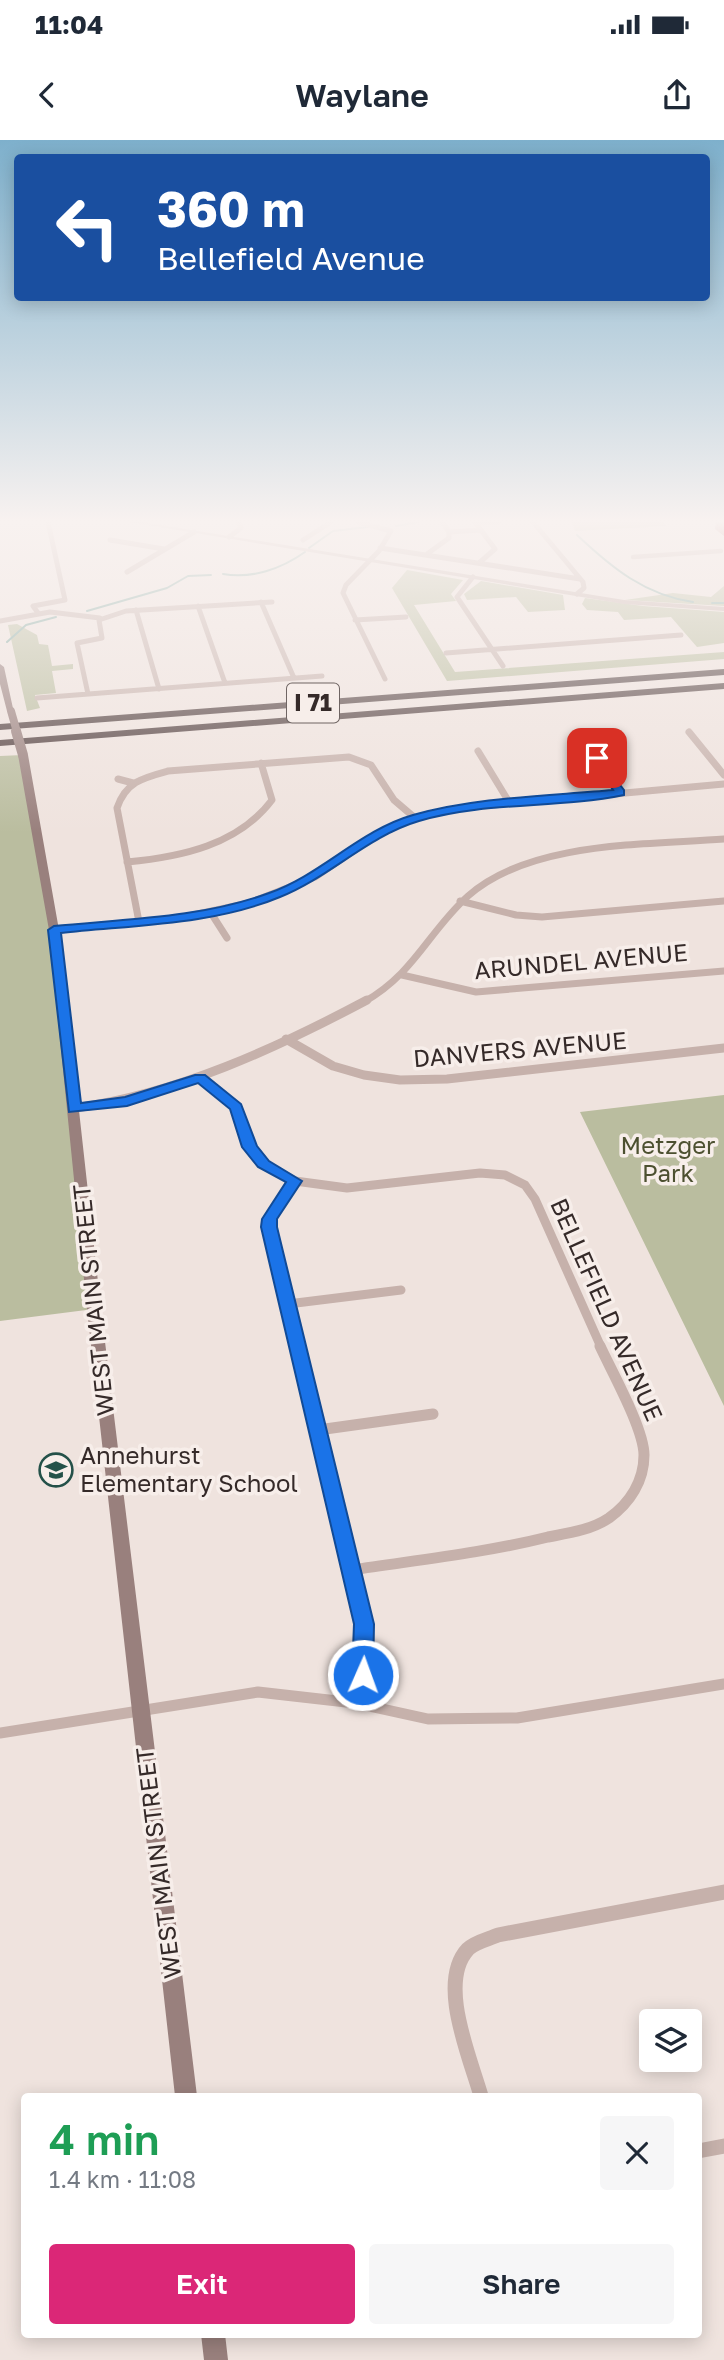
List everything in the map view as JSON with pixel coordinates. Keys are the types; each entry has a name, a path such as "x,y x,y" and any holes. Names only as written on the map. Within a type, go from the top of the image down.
{"highway":[{"name":"I 71","path":"0,727 724,672"},
{"name":"I 71","path":"0,743 724,686"}],"main road":[{"name":"WEST MAIN STREET","path":"0,667 23,755 54,930 75,1108 94,1309 186,2093"},
{"path":"213,2338 216,2360"}],"street":[{"path":"88,694 77,643 102,638 101,626"},
{"path":"141,626 159,689"},
{"path":"205,626 226,683"},
{"path":"271,626 294,678"},
{"path":"358,626 385,679"},
{"path":"476,626 503,666"},
{"path":"446,653 681,635"},
{"path":"37,698 321,676"},
{"path":"689,732 724,775"},
{"path":"585,741 621,792"},
{"path":"478,751 509,802"},
{"path":"139,922 118,798 133,783 168,771 334,757 362,760 371,765 384,792 396,806 415,818"},
{"path":"127,862 168,858 207,847 263,813 272,800 261,763"},
{"path":"118,779 133,783"},
{"path":"54,930 211,913 296,887 381,832 415,818 509,802 724,784"},
{"path":"75,1108 127,1101 200,1078 365,1001 402,975 460,901 474,889 521,866 592,851 724,839"},
{"path":"460,901 516,915 542,917 724,901"},
{"path":"211,913 227,938"},
{"name":"ARUNDEL AVENUE","path":"402,975 476,992 724,971"},
{"name":"DANVERS AVENUE","path":"286,1039 313,1057 340,1069 382,1078 413,1080 724,1048"},
{"name":"BELLEFIELD AVENUE","path":"200,1078 236,1107 250,1147 264,1164 295,1181 347,1188 480,1173 505,1175 524,1185 536,1199 638,1431 644,1452 641,1477 632,1496 610,1517 592,1527 516,1545 352,1570"},
{"path":"295,1181 270,1219 269,1227 364,1624 363,1675 355,1703"},
{"path":"288,1304 401,1290"},
{"path":"318,1430 433,1415"},
{"path":"0,1733 258,1692 355,1703 428,1719 517,1718 724,1684"},
{"path":"480,2093 456,2006 454,1974 470,1948 498,1935 724,1892"},
{"path":"702,2150 724,2146"}],"green space":[{"path":"8,626 20,626 37,635 39,644 48,645 52,666 73,664 73,669 52,671 56,693 35,695 40,708 27,711"},
{"path":"414,626 427,626 455,672 724,652 724,659 447,681"},
{"path":"678,626 724,626 724,643 697,647"},
{"path":"23,755 39,839 94,1309 0,1321 0,756"},
{"name":"Metzger Park","path":"724,1095 724,1406 580,1112"}],"waterway":[{"path":"7,642 25,626"}],"place":[{"name":"Annehurst Elementary School","path":"56,1470"}],"route":[{"path":"363,1675 364,1624 269,1227 270,1219 295,1181 264,1164 252,1151 236,1107 200,1078 175,1089 127,1101 75,1108 54,930 174,919 249,904 296,887 381,832 415,818 460,808 621,792 597,758"}]}
